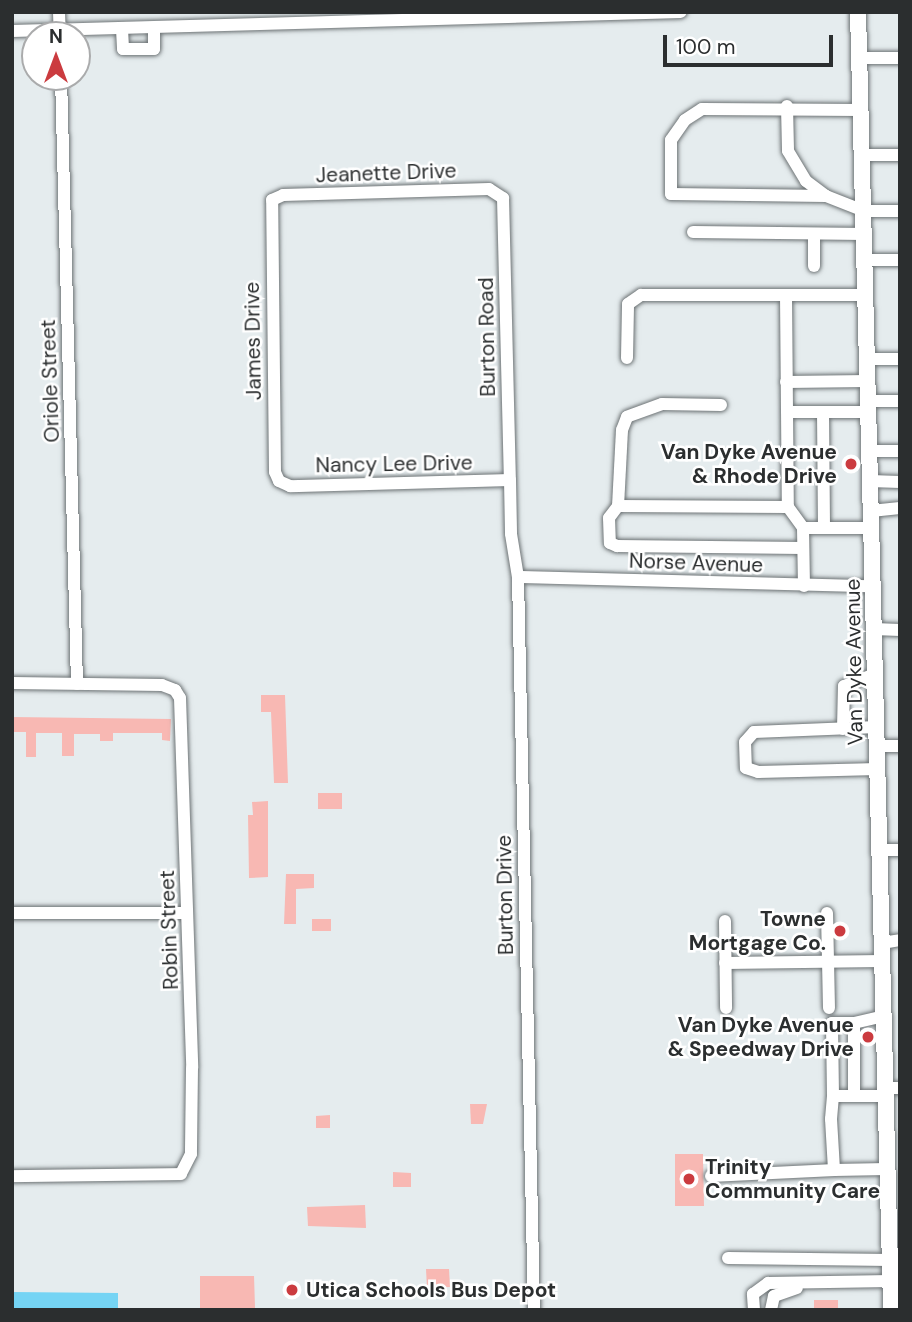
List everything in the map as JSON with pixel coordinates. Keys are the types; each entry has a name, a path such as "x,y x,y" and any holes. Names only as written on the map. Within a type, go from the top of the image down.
{"main road":[{"name":"Van Dyke Avenue","path":"858,12 882,961 894,1193 891,1310"}],"street":[{"path":"91,30 681,12"},
{"path":"122,29 123,50 155,49 154,28"},
{"path":"859,58 900,58"},
{"name":"Oriole Street","path":"61,91 77,684"},
{"path":"861,110 787,106 702,109 685,120 669,149 671,194 826,196 864,211 900,211"},
{"path":"787,106 793,163 826,196"},
{"path":"862,155 900,155"},
{"name":"Jeanette Drive","path":"272,200 283,195 489,189 500,194"},
{"name":"Burton Road","path":"500,194 510,480"},
{"name":"James Drive","path":"272,200 275,472 279,481"},
{"path":"693,232 864,234"},
{"path":"814,235 814,266"},
{"path":"864,260 900,260"},
{"path":"627,358 628,304 641,295 866,295"},
{"path":"786,295 788,507 803,528 804,586"},
{"path":"868,359 900,359"},
{"path":"786,382 868,381"},
{"path":"787,412 823,412 900,401"},
{"path":"721,405 662,404 627,417 622,429 618,506 608,518 610,543 617,546 803,548"},
{"path":"823,412 824,528"},
{"path":"870,451 900,450"},
{"name":"Nancy Lee Drive","path":"279,481 290,486 510,480"},
{"name":"Burton Drive","path":"510,480 518,577 534,1310"},
{"path":"870,481 900,482"},
{"path":"618,506 788,507"},
{"path":"871,511 900,508"},
{"path":"803,528 872,528"},
{"name":"Norse Avenue","path":"518,577 873,586"},
{"path":"874,629 900,630"},
{"path":"843,729 844,686 875,674"},
{"path":"12,683 77,684"},
{"name":"Robin Street","path":"12,1176 172,1177 185,1170 192,1144 182,710 175,690 77,684"},
{"path":"877,727 754,732 745,742 746,768 758,772 878,769"},
{"path":"877,746 900,746"},
{"path":"880,850 900,850"},
{"path":"12,913 187,913"},
{"path":"827,913 829,1009"},
{"path":"725,921 726,1008"},
{"path":"882,943 900,940"},
{"path":"725,963 882,961"},
{"path":"834,1170 832,1023 854,1023 884,1016"},
{"path":"854,1023 854,1095"},
{"path":"832,1096 890,1090"},
{"path":"710,1176 834,1170 891,1160"},
{"path":"728,1258 893,1252"},
{"path":"757,1310 753,1294 768,1283 890,1281"},
{"path":"771,1310 774,1296 814,1282"}],"shaded area":[{"path":"12,1292 118,1293 118,1309 12,1309"}],"building":[{"path":"261,695 285,695 288,783 274,783 271,712 261,712"},
{"path":"12,717 171,719 170,741 162,740 162,733 113,733 113,741 100,741 100,734 74,734 74,756 62,756 62,733 36,733 36,757 26,757 26,732 12,732"},
{"path":"318,793 342,793 342,809 318,809"},
{"path":"268,801 268,877 249,878 248,815 253,815 252,802"},
{"path":"286,874 314,874 314,888 296,889 296,924 284,924"},
{"path":"312,919 331,919 331,931 312,931"},
{"path":"470,1104 487,1104 483,1124 471,1124"},
{"path":"330,1115 330,1128 316,1128 316,1116"},
{"path":"675,1154 703,1154 704,1206 675,1206"},
{"path":"393,1172 411,1173 411,1187 393,1187"},
{"path":"365,1205 366,1228 308,1226 307,1207"},
{"path":"426,1269 449,1269 450,1287 427,1288"},
{"path":"200,1276 254,1276 255,1308 200,1309"},
{"path":"814,1300 838,1300 838,1310 814,1310"}],"place":[{"name":"Van Dyke Avenue & Rhode Drive","path":"851,464"},
{"name":"Towne Mortgage Co.","path":"840,931"},
{"name":"Van Dyke Avenue & Speedway Drive","path":"868,1037"},
{"name":"Trinity Community Care","path":"689,1179"},
{"name":"Utica Schools Bus Depot","path":"292,1290"}]}
